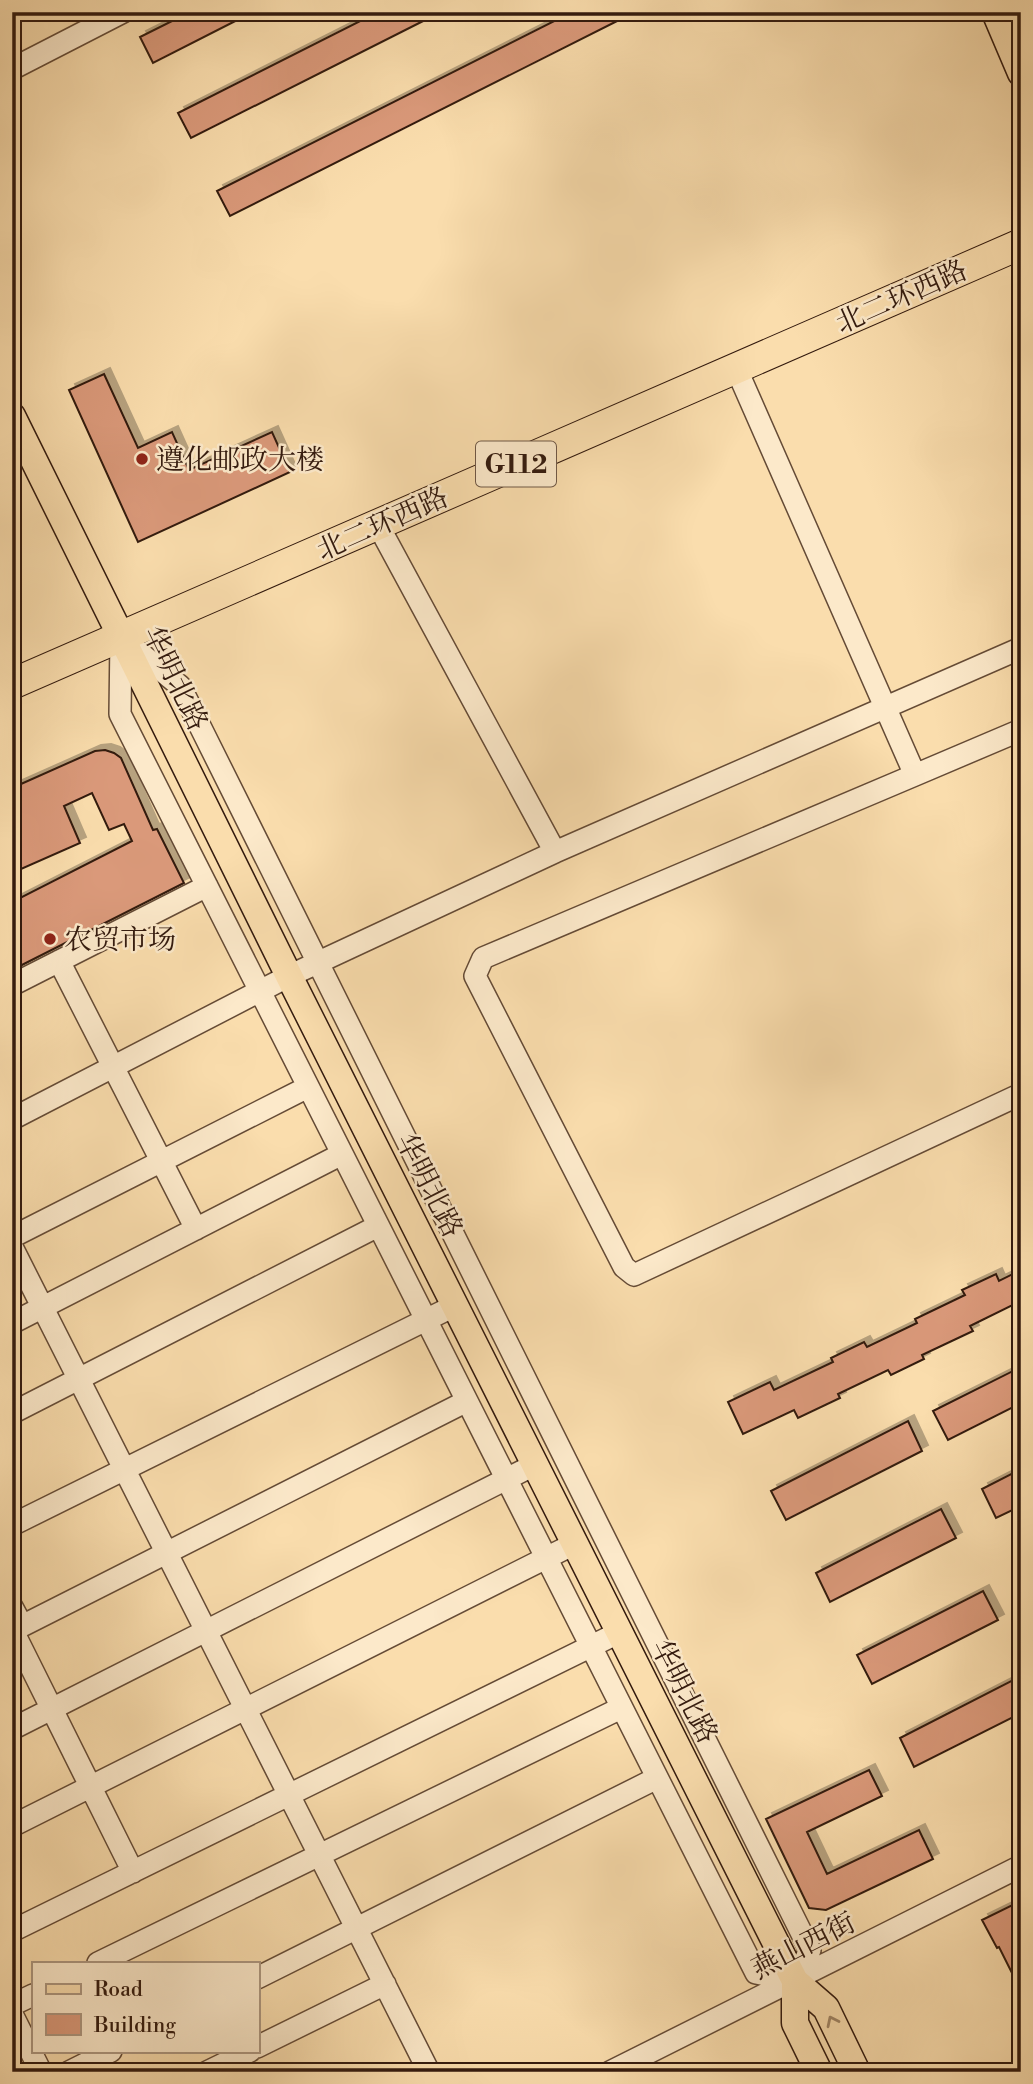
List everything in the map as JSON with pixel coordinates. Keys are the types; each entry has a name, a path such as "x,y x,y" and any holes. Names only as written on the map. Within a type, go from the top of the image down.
{"highway":[{"name":"北二环西路","path":"12,684 1021,244"}],"main road":[{"path":"995,12 1021,73"},
{"name":"华明北路","path":"12,416 289,976 795,1981 826,2008 857,2072"},
{"name":"华明北路","path":"795,1981 795,2023 819,2072"}],"street":[{"path":"12,69 124,12"},
{"path":"736,368 915,775"},
{"path":"378,525 555,852"},
{"path":"121,637 180,686 810,1950 795,1981 755,1973 120,714 121,637"},
{"path":"12,1119 289,976 555,852 1021,648"},
{"path":"1021,730 483,958 475,976 624,1267 634,1275 1021,1094"},
{"path":"12,985 207,886"},
{"path":"59,961 196,1229"},
{"path":"12,1237 308,1087"},
{"path":"12,1323 342,1154"},
{"path":"12,1413 378,1226"},
{"path":"12,1247 429,2072"},
{"path":"12,1525 456,1305"},
{"path":"13,1631 467,1401"},
{"path":"12,1729 536,1464"},
{"path":"12,1826 576,1543"},
{"path":"12,1608 19,1620 13,1631"},
{"path":"13,1631 133,1872"},
{"path":"12,1931 620,1632"},
{"path":"100,1962 621,1708"},
{"path":"259,1977 657,1778"},
{"name":"燕山西街","path":"610,2072 1021,1866"},
{"path":"259,2046 385,1983"},
{"path":"12,2005 32,1995"},
{"path":"12,2014 41,2072"},
{"path":"69,2072 109,2052"},
{"path":"207,2072 248,2052"}],"building":[{"path":"190,12 253,12 153,63 140,37"},
{"path":"378,12 441,12 191,138 178,113"},
{"path":"572,12 635,12 230,216 217,191"},
{"name":"遵化邮政大楼","path":"104,374 138,448 172,432 189,470 272,432 290,472 138,542 69,390"},
{"path":"105,750 121,758 153,830 157,829 184,883 12,970 12,902 132,841 124,824 109,830 92,793 64,806 80,843 12,873 12,788 95,751"},
{"path":"1021,1270 1021,1301 970,1326 973,1331 922,1355 924,1359 891,1375 888,1370 838,1394 840,1398 798,1418 794,1410 743,1434 728,1402 770,1382 774,1390 833,1362 831,1358 864,1342 867,1347 917,1323 915,1319 965,1295 962,1290 996,1274 999,1281"},
{"path":"1021,1367 1021,1403 948,1440 933,1411"},
{"path":"908,1421 922,1451 786,1520 771,1491"},
{"path":"1021,1469 1021,1506 996,1518 982,1489"},
{"path":"941,1509 956,1538 830,1602 816,1573"},
{"path":"983,1591 998,1620 872,1684 857,1655"},
{"path":"1021,1676 1021,1713 914,1767 900,1738"},
{"path":"869,1770 882,1796 807,1832 827,1874 919,1830 933,1859 826,1910 809,1908 766,1819"},
{"path":"1021,1901 1021,1991 982,1920"}],"place":[{"name":"遵化邮政大楼","path":"142,459"},
{"name":"农贸市场","path":"50,939"}]}
